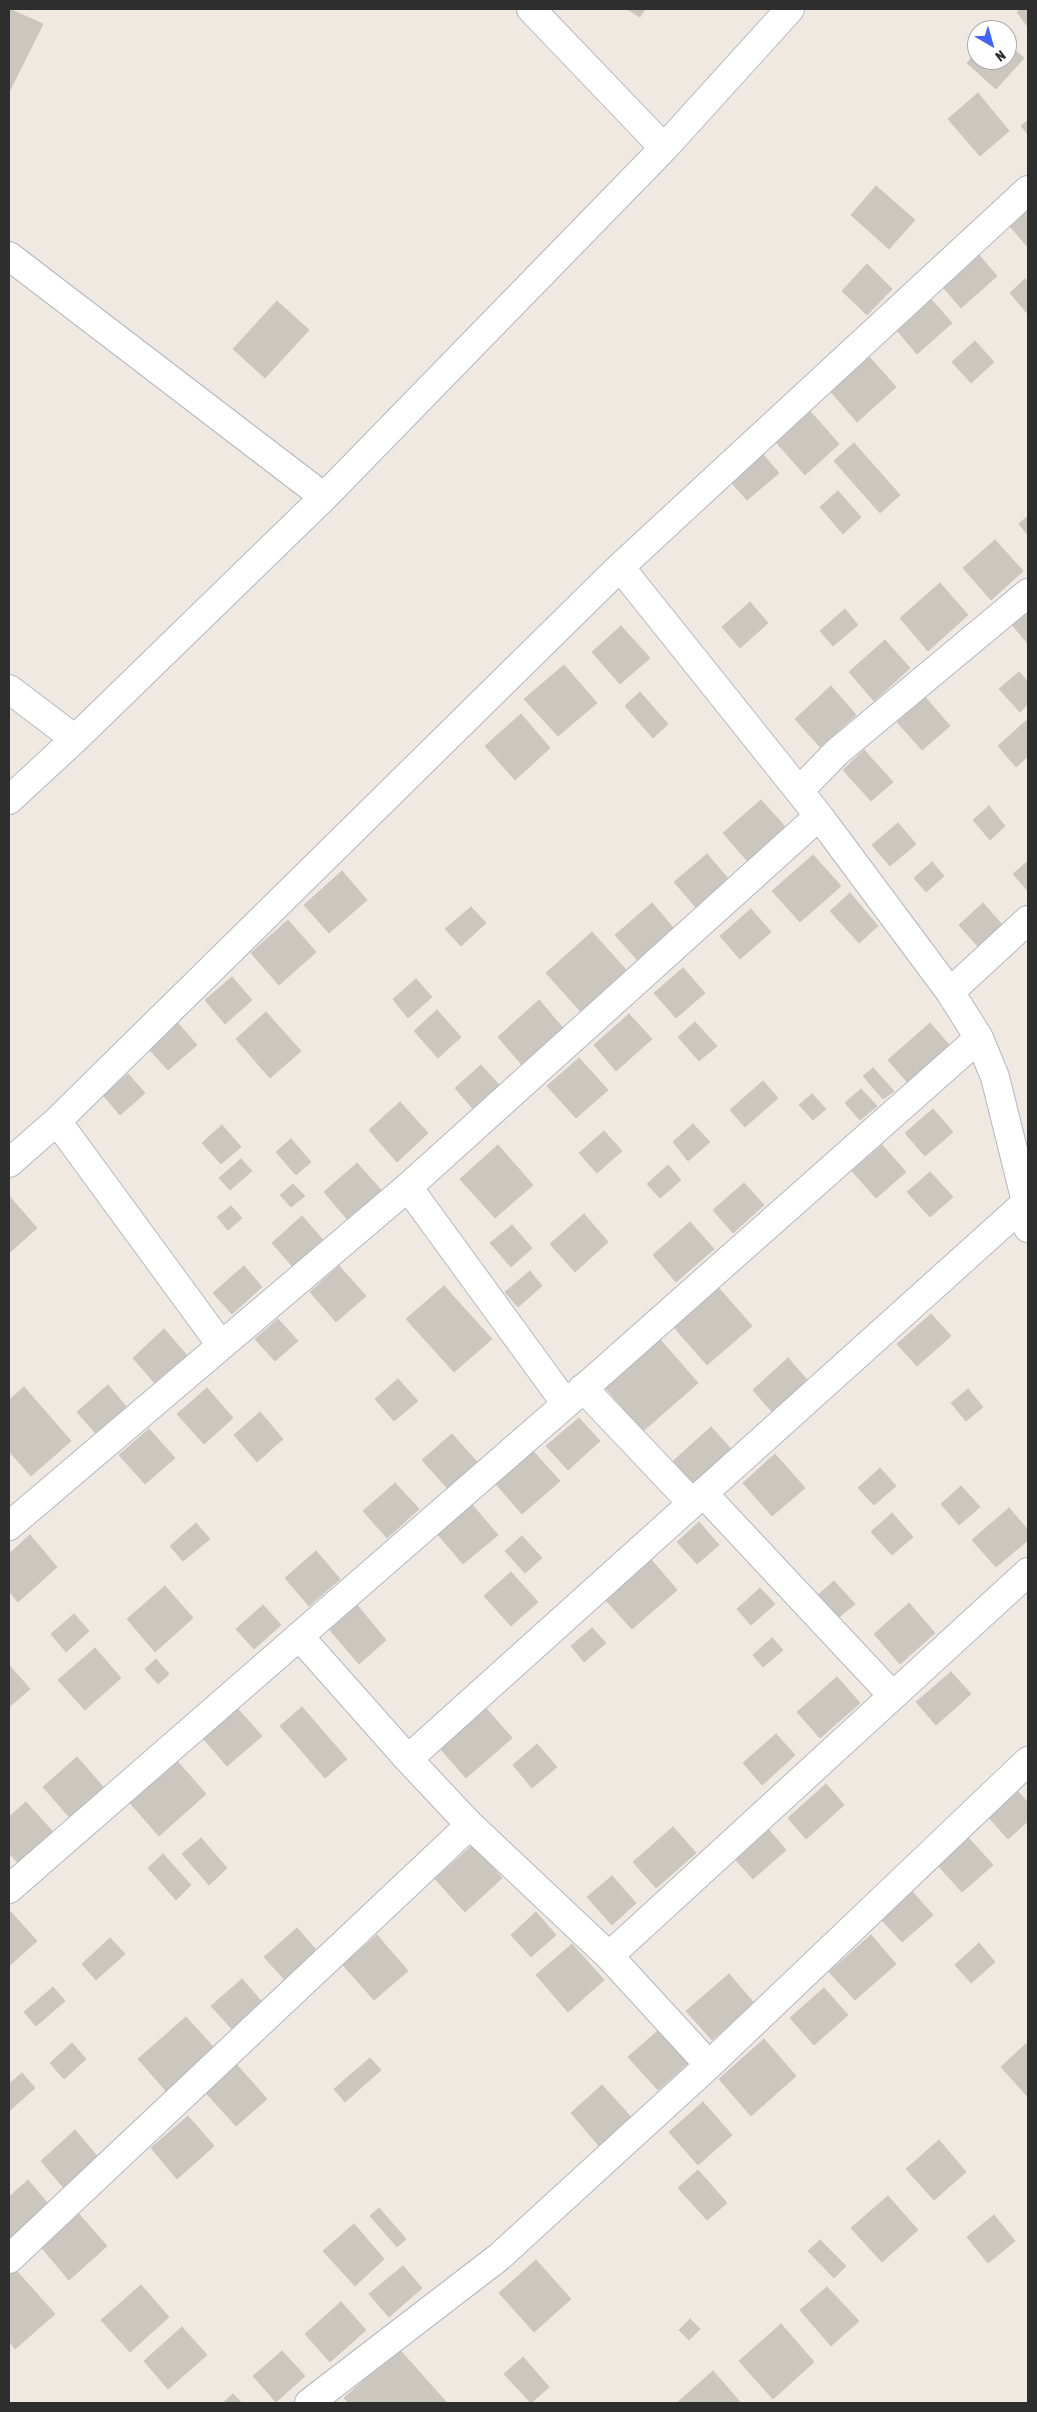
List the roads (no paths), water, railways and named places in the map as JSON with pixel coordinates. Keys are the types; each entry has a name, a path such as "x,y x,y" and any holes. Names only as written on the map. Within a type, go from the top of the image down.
{"street":[{"path":"531,9 664,148"},
{"path":"9,800 75,739 324,497 664,148 790,9"},
{"path":"9,1164 620,567 1028,190"},
{"path":"9,256 324,497"},
{"path":"408,1759 698,1498 1028,1210 995,1077 979,1038 950,992 819,816 620,567"},
{"path":"799,791 836,752 1028,593"},
{"path":"9,690 75,739"},
{"path":"9,1526 408,1187 819,816"},
{"path":"950,992 1028,920"},
{"path":"9,1889 575,1396 979,1038"},
{"path":"56,1120 221,1345"},
{"path":"408,1187 575,1396 698,1498 892,1696"},
{"path":"608,1956 1028,1572"},
{"path":"299,1636 470,1826 608,1956 710,2065"},
{"path":"309,2403 499,2257 710,2065 1028,1761"},
{"path":"9,2259 470,1826"}]}
